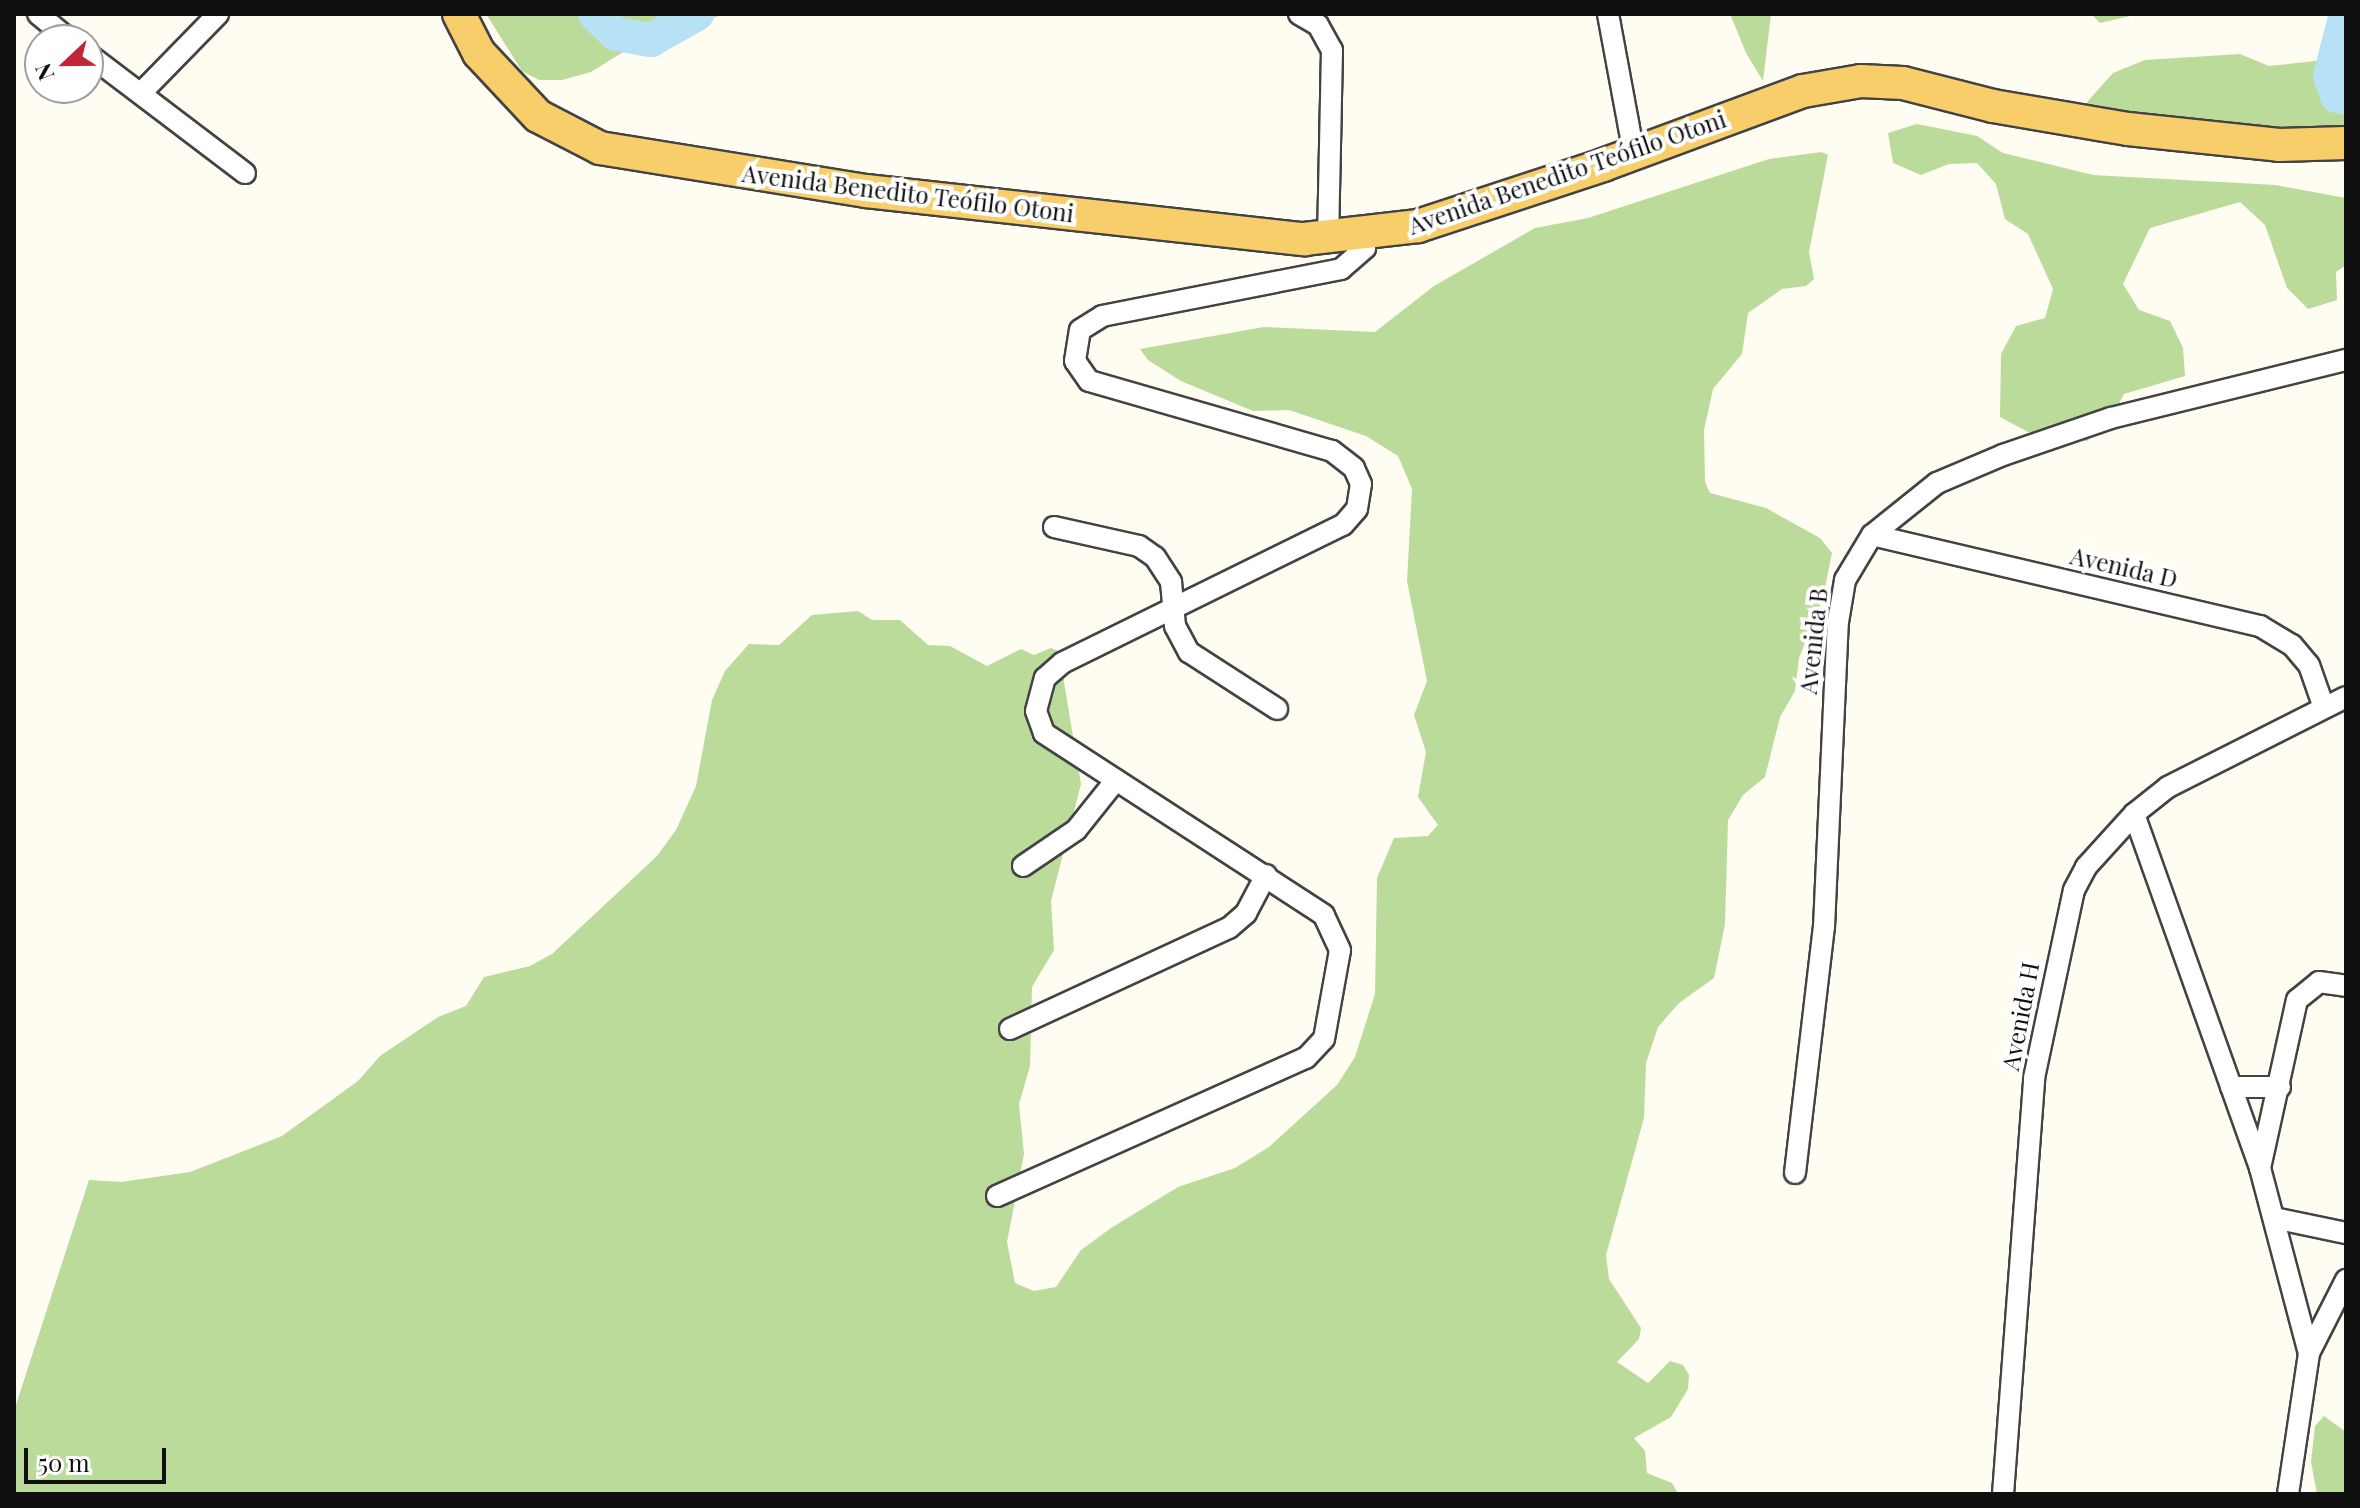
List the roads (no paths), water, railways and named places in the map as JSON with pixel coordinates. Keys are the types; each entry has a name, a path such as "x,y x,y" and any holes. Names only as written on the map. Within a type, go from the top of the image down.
{"main road":[{"name":"Avenida Benedito Teófilo Otoni","path":"459,14 479,53 538,116 600,148 866,191 1304,239 1364,234 1459,214 1634,154 1803,91 1861,81 1903,83 1993,106 2128,129 2279,145 2346,143"}],"street":[{"path":"142,92 218,14"},
{"path":"1299,14 1318,25 1332,50 1328,237"},
{"path":"1608,14 1634,154"},
{"path":"104,65 245,173"},
{"path":"997,1196 1306,1058 1321,1046 1340,950 1337,938 1315,906 1044,733 1036,711 1040,688 1062,663 1343,525 1357,509 1358,476 1348,461 1332,451 1089,381 1075,361 1076,337 1086,323 1102,316 1341,269 1365,248 1364,234"},
{"name":"Avenida B","path":"1795,1173 1824,927 1838,622 1845,580 1872,535 1937,483 2003,455 2111,418 2346,360"},
{"path":"1054,527 1147,551 1167,573 1178,634 1189,652 1277,709"},
{"name":"Avenida D","path":"1872,535 2260,626 2292,645 2309,665 2323,705"},
{"name":"Avenida H","path":"2003,1494 2033,1093 2064,916 2086,867 2134,814 2168,787 2323,705 2346,697"},
{"path":"1023,866 1076,830 1116,780"},
{"path":"2134,814 2260,1168 2309,1353"},
{"path":"1010,1029 1229,928 1246,913 1266,875"},
{"path":"2260,1168 2297,1000 2319,982 2346,986"},
{"path":"2231,1087 2280,1087"},
{"path":"2274,1218 2346,1233"},
{"path":"2288,1494 2309,1353 2346,1280"}],"waterway":[{"path":"595,14 616,34 651,40 697,14"},
{"path":"2346,14 2330,76 2337,96 2346,98"}]}
